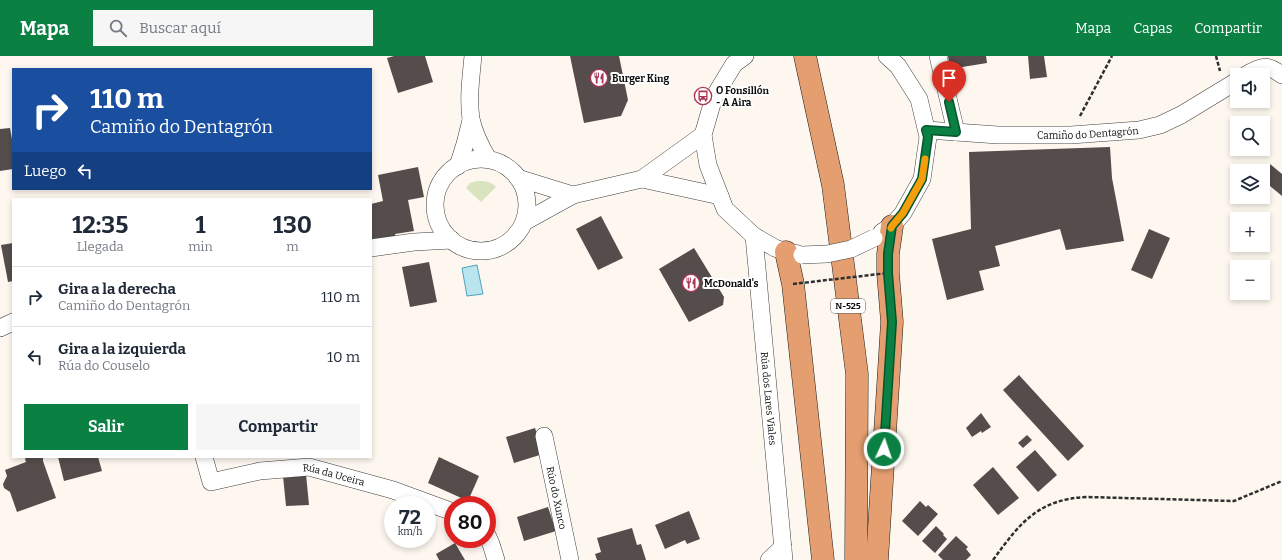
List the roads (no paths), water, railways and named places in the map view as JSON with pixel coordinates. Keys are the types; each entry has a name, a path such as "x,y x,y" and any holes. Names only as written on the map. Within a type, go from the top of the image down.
{"highway":[{"name":"N-525","path":"805,56 833,184 857,374 856,560"},
{"path":"878,560 892,322 888,254 892,226"},
{"path":"794,254 793,284 823,560"}],"street":[{"path":"473,56 470,98 471,120 478,141 488,159"},
{"path":"745,56 734,64 714,97 703,135 708,165 725,209 754,236 775,248 794,254 827,254 851,249 874,238 892,226 903,213 922,179 928,137 919,99 898,66 887,56"},
{"path":"938,56 956,132"},
{"path":"1258,68 1270,68"},
{"path":"1270,68 1282,75"},
{"name":"Camiño do Dentagrón","path":"926,130 998,135 1071,135 1139,130 1160,125 1181,115 1230,85"},
{"path":"458,166 471,120"},
{"path":"524,222 573,195 642,179 703,135"},
{"path":"476,159 488,159 500,163 510,169 518,178 525,191 527,206 524,222 517,234 512,239 506,244 493,249 478,251 464,248 452,240 442,229 436,214 436,199 440,184 449,172 461,163 476,159"},
{"path":"518,178 573,195"},
{"path":"642,179 720,196"},
{"path":"408,243 422,231 436,214"},
{"name":"Rúa dos Lares Viales","path":"754,236 784,554"},
{"path":"372,248 408,243 452,240"},
{"path":"0,328 12,322"},
{"name":"Rúo do Xunco","path":"544,436 570,560"},
{"name":"Rúa da Uceira","path":"204,458 211,482 260,471 309,467 392,490 444,509"},
{"path":"492,548 496,560"},
{"path":"769,560 784,554"}],"water":[{"path":"477,265 483,294 467,296 462,268"}],"place":[{"name":"Burger King","path":"599,78"},
{"name":"O Fonsillón - A Aira","path":"703,96"},
{"name":"McDonald's","path":"691,283"}]}
